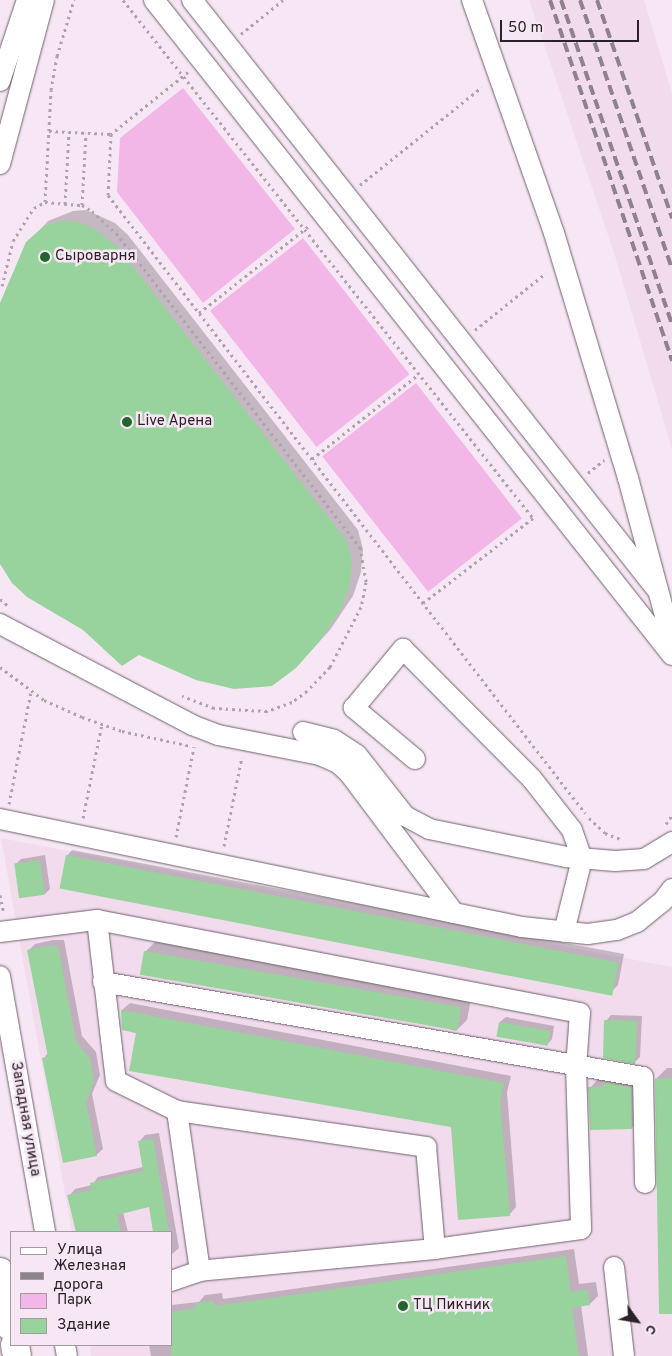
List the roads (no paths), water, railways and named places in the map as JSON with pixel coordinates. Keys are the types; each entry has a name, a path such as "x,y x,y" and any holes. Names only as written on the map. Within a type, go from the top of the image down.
{"highway":[{"path":"0,1272 10,1322"}],"street":[{"path":"0,81 27,0"},
{"path":"0,164 44,0"},
{"path":"154,0 672,654"},
{"path":"192,0 658,591"},
{"path":"472,0 554,233 672,642"},
{"path":"6,617 192,725 218,735 320,755 338,763 349,772 454,913"},
{"path":"415,759 354,708 403,649 532,779 572,830 582,858 564,932"},
{"path":"303,732 334,740 357,755 405,816 416,824 582,858 644,859 666,836"},
{"path":"4,813 454,913 522,927 564,932 588,934 617,930 637,922 663,901 672,888"},
{"path":"97,920 116,1081 177,1111 426,1147 435,1249"},
{"path":"0,932 97,920 580,1013 576,1067 581,1229 435,1249 200,1271 172,1281"},
{"name":"Западная улица","path":"0,976 45,1231"},
{"path":"103,982 576,1067 643,1077 645,1183"},
{"path":"177,1111 200,1271"},
{"path":"614,1267 624,1356"}],"railway":[{"path":"550,0 672,361"},
{"path":"561,0 672,325"},
{"path":"580,0 672,268"},
{"path":"597,0 672,218"}],"place":[{"name":"Сыроварня","path":"45,257"},
{"name":"Live Арена","path":"127,422"},
{"name":"ТЦ Пикник","path":"403,1306"}]}
